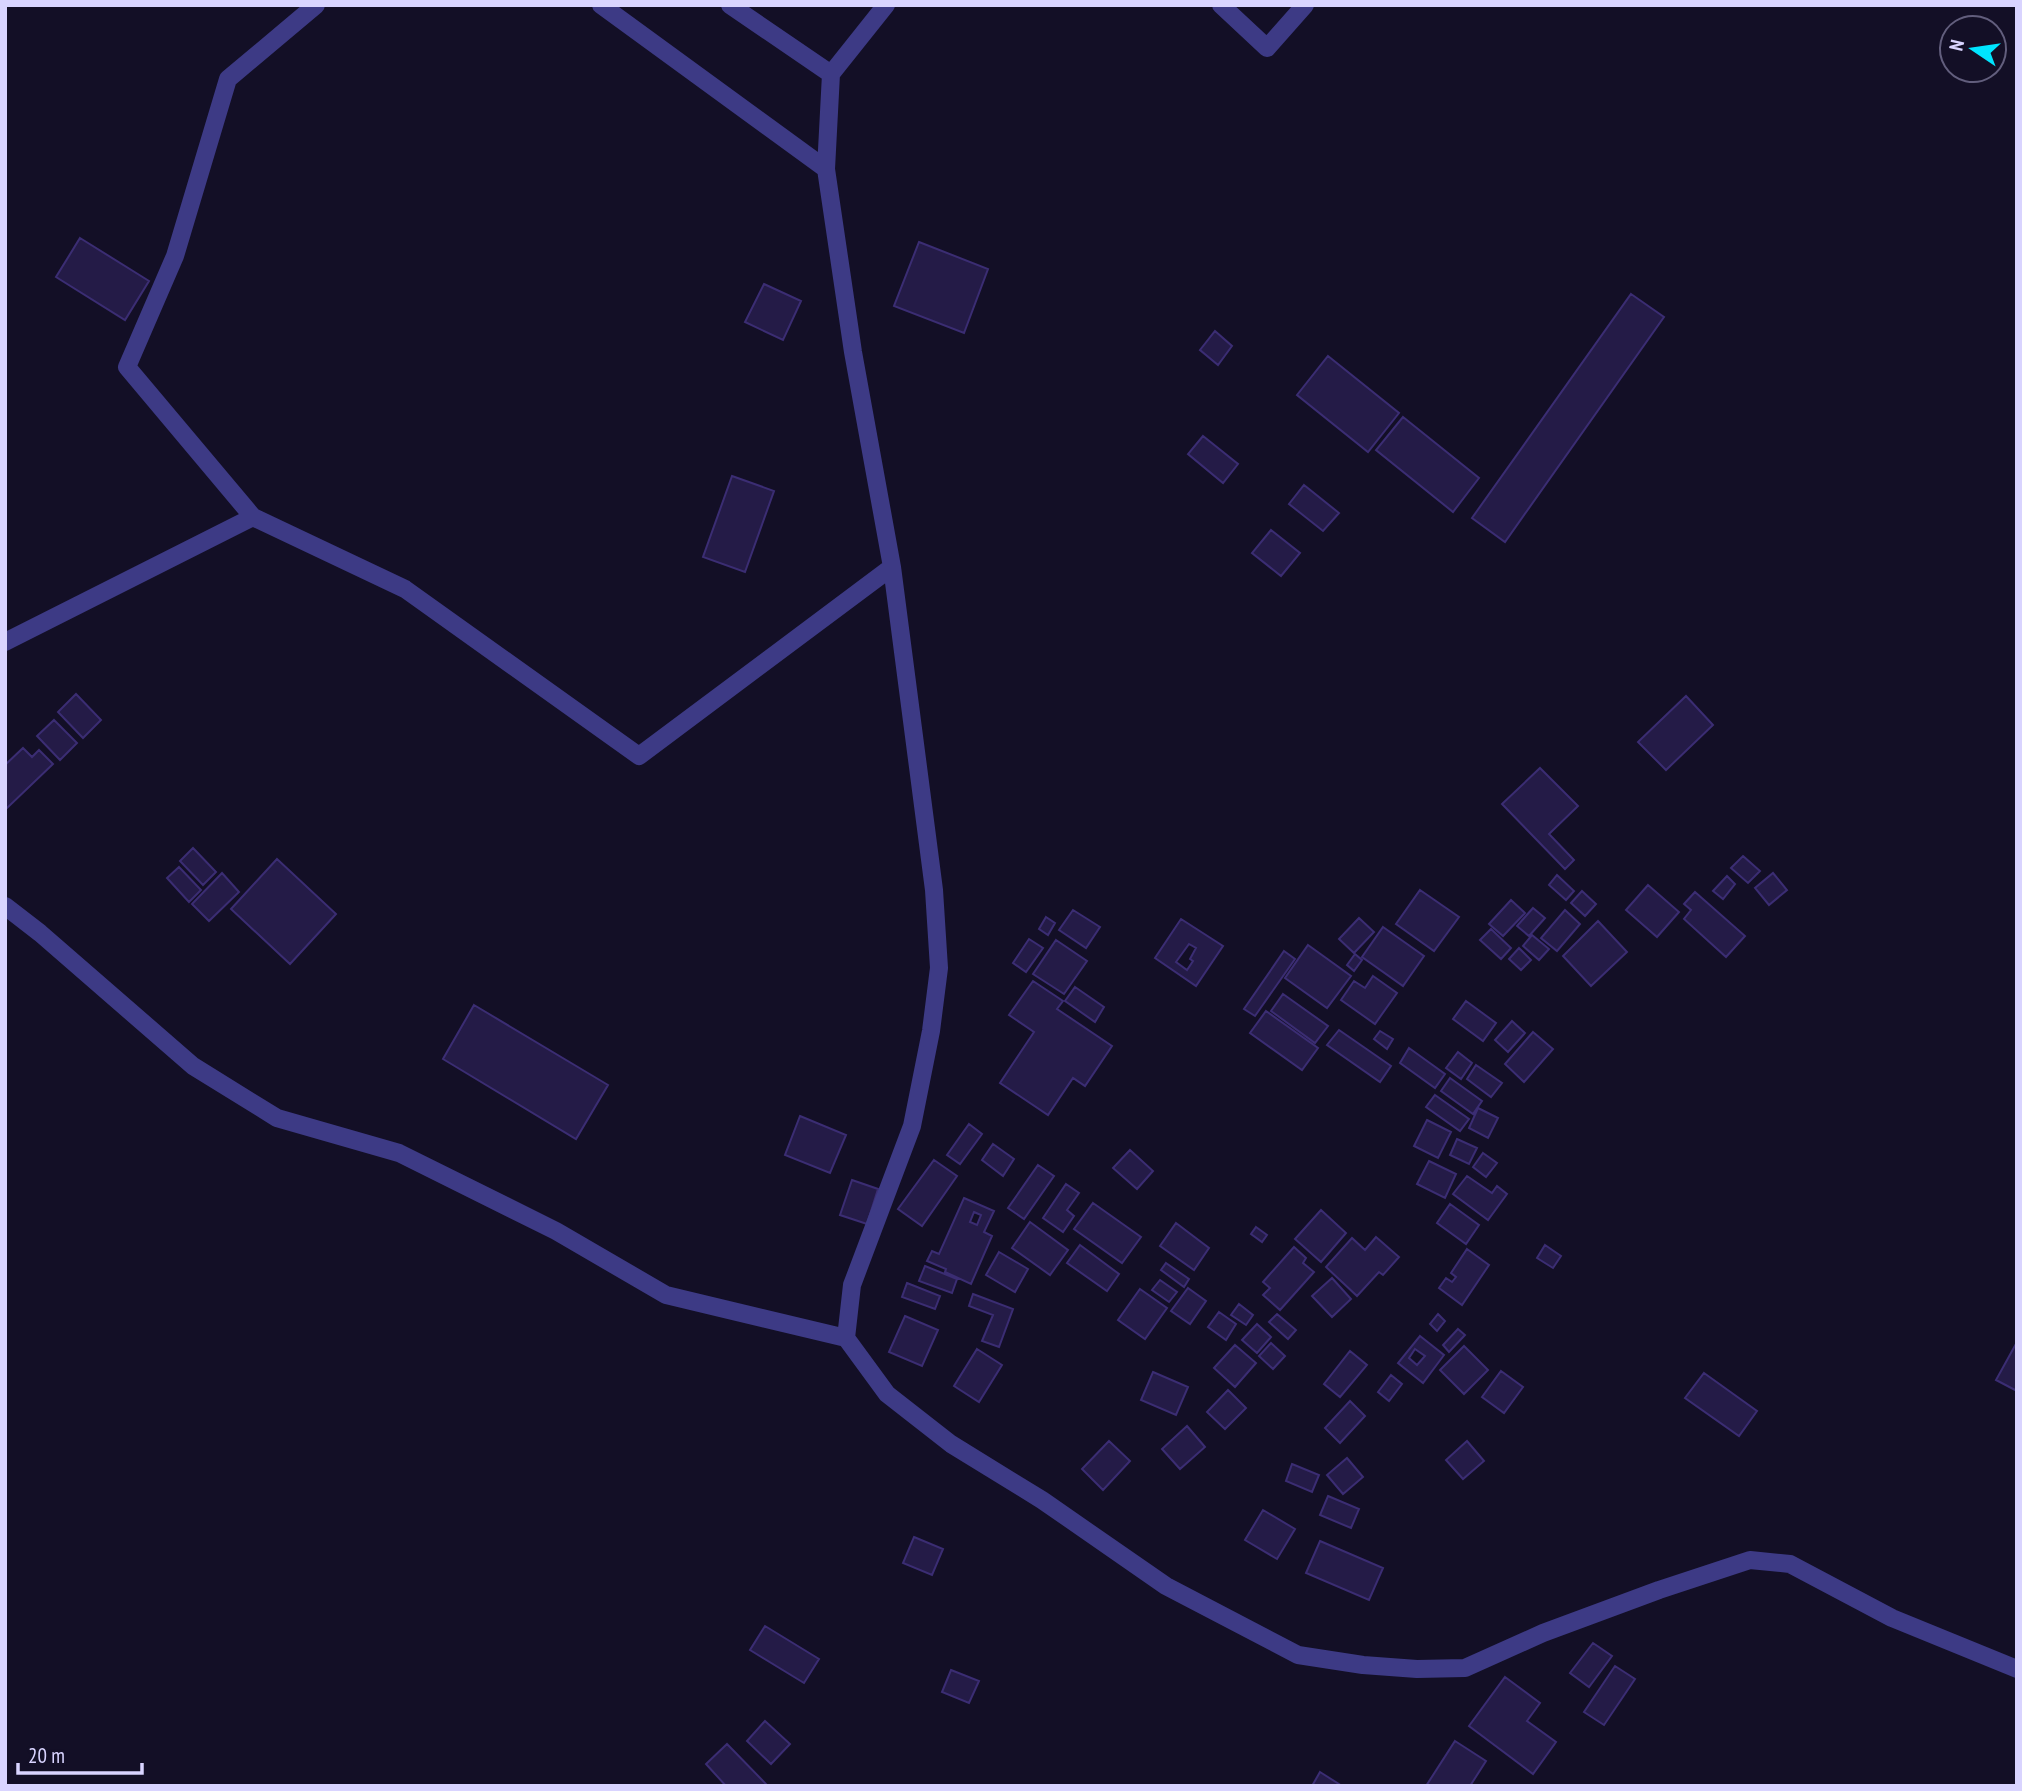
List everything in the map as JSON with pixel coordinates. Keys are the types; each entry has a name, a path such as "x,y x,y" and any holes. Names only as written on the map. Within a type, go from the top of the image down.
{"street":[{"path":"316,5 228,79 175,256 127,367 253,517 405,589 639,756 892,567"},
{"path":"601,5 826,169"},
{"path":"730,5 831,74"},
{"path":"846,1338 852,1285 912,1126 931,1031 939,968 934,890 892,567 853,352 826,169 831,74 886,5"},
{"path":"1221,5 1267,48 1305,5"},
{"path":"5,642 253,517"},
{"path":"5,906 40,933 193,1066 276,1118 398,1153 556,1231 666,1295 846,1338 887,1394 951,1444 1042,1500 1166,1586 1298,1655 1363,1665 1417,1669 1465,1668 1543,1633 1750,1560 1790,1564 1892,1618 2017,1670"}],"building":[{"path":"80,238 149,281 125,320 56,277"},
{"path":"919,242 988,269 964,333 894,306"},
{"path":"764,284 801,301 783,340 745,322"},
{"path":"1631,294 1664,317 1505,542 1472,518"},
{"path":"1215,331 1232,346 1218,365 1200,350"},
{"path":"1328,356 1399,413 1368,452 1297,395"},
{"path":"1403,417 1479,478 1453,512 1376,450"},
{"path":"1203,436 1238,464 1223,483 1188,454"},
{"path":"732,476 774,491 745,572 703,557"},
{"path":"1304,485 1339,513 1323,531 1289,504"},
{"path":"1271,530 1300,553 1281,576 1252,553"},
{"path":"76,694 101,720 83,738 58,712"},
{"path":"1686,696 1713,725 1666,770 1638,742"},
{"path":"54,720 77,743 60,760 37,736"},
{"path":"23,748 32,757 39,750 53,764 5,810 5,765"},
{"path":"1540,768 1578,806 1549,834 1574,860 1565,869 1502,804"},
{"path":"193,848 216,872 203,885 180,861"},
{"path":"1743,856 1760,871 1748,883 1731,868"},
{"path":"277,859 336,914 290,964 231,909"},
{"path":"179,867 201,890 189,902 167,878"},
{"path":"222,873 239,892 209,921 192,904"},
{"path":"1773,873 1787,890 1769,905 1755,888"},
{"path":"1557,875 1574,891 1566,900 1549,885"},
{"path":"1727,876 1735,884 1723,899 1713,891"},
{"path":"1648,885 1679,912 1657,937 1626,910"},
{"path":"1420,890 1459,917 1434,951 1396,924"},
{"path":"1582,891 1596,904 1585,916 1571,903"},
{"path":"1695,892 1745,936 1726,957 1684,919 1691,910 1684,904"},
{"path":"1511,900 1525,913 1503,936 1489,924"},
{"path":"1533,908 1545,918 1529,936 1517,926"},
{"path":"1073,910 1100,927 1086,948 1059,930"},
{"path":"1565,910 1580,924 1557,951 1541,938"},
{"path":"1046,917 1055,923 1048,935 1039,929"},
{"path":"1359,918 1374,932 1354,953 1339,939"},
{"path":"1181,919 1223,946 1196,986 1155,958","holes":["1189,944 1196,948 1190,959 1193,961 1187,970 1176,962"]},
{"path":"1598,921 1627,952 1591,986 1563,956"},
{"path":"1383,927 1424,956 1403,986 1362,957"},
{"path":"1491,929 1511,948 1501,959 1480,940"},
{"path":"1532,935 1549,949 1539,960 1523,946"},
{"path":"1029,939 1043,948 1026,972 1013,963"},
{"path":"1056,940 1087,961 1064,994 1033,974"},
{"path":"1308,945 1351,976 1327,1008 1285,978"},
{"path":"1519,948 1531,960 1521,970 1509,959"},
{"path":"1284,951 1295,959 1255,1016 1244,1009"},
{"path":"1355,954 1362,960 1354,971 1347,965"},
{"path":"1373,976 1397,993 1375,1024 1341,1000 1354,981 1365,988"},
{"path":"1033,981 1063,1001 1057,1009 1112,1046 1085,1086 1073,1078 1048,1115 1000,1083 1034,1032 1009,1015"},
{"path":"1075,987 1104,1007 1095,1022 1065,1001"},
{"path":"1283,994 1328,1026 1315,1043 1271,1011"},
{"path":"1466,1001 1496,1023 1483,1041 1453,1019"},
{"path":"474,1005 608,1085 576,1139 443,1059"},
{"path":"1266,1011 1318,1048 1302,1070 1250,1033"},
{"path":"1512,1021 1525,1033 1508,1052 1495,1040"},
{"path":"1339,1030 1391,1066 1380,1082 1327,1045"},
{"path":"1380,1031 1393,1039 1387,1049 1374,1039"},
{"path":"1533,1032 1553,1049 1524,1082 1505,1064"},
{"path":"1409,1048 1445,1074 1435,1088 1400,1063"},
{"path":"1458,1052 1472,1063 1461,1079 1446,1068"},
{"path":"1476,1065 1502,1083 1491,1097 1467,1079"},
{"path":"1450,1078 1482,1101 1473,1114 1441,1091"},
{"path":"1435,1095 1469,1119 1460,1131 1426,1107"},
{"path":"1478,1108 1498,1118 1488,1138 1469,1128"},
{"path":"800,1116 846,1135 830,1173 785,1155"},
{"path":"1427,1120 1451,1132 1438,1158 1414,1146"},
{"path":"969,1124 982,1134 960,1164 947,1155"},
{"path":"1457,1139 1477,1148 1469,1164 1450,1155"},
{"path":"993,1144 1014,1159 1003,1176 982,1160"},
{"path":"1130,1150 1153,1171 1137,1189 1113,1168"},
{"path":"1483,1153 1497,1163 1486,1177 1473,1167"},
{"path":"934,1160 957,1176 922,1226 898,1209"},
{"path":"1429,1161 1456,1174 1445,1198 1417,1184"},
{"path":"1038,1165 1054,1176 1024,1219 1008,1208"},
{"path":"1467,1176 1492,1193 1497,1186 1507,1194 1488,1220 1453,1194"},
{"path":"852,1180 878,1189 867,1224 840,1215"},
{"path":"1066,1184 1079,1193 1067,1210 1074,1216 1063,1232 1043,1218"},
{"path":"964,1198 994,1211 984,1232 992,1236 971,1284 927,1261 932,1251 939,1254","holes":["974,1212 981,1215 977,1225 970,1222"]},
{"path":"1093,1203 1141,1237 1122,1263 1074,1229"},
{"path":"1450,1204 1479,1225 1466,1244 1437,1223"},
{"path":"1321,1210 1346,1233 1321,1262 1295,1239"},
{"path":"1030,1222 1068,1250 1050,1275 1012,1248"},
{"path":"1176,1223 1209,1248 1194,1270 1160,1246"},
{"path":"1256,1227 1267,1235 1262,1242 1251,1234"},
{"path":"1376,1237 1399,1257 1383,1275 1379,1272 1357,1296 1326,1267 1352,1238 1365,1250"},
{"path":"1080,1245 1119,1274 1107,1291 1067,1263"},
{"path":"1545,1245 1561,1256 1553,1268 1537,1258"},
{"path":"1294,1247 1306,1258 1303,1263 1314,1272 1280,1310 1263,1295 1270,1288 1263,1282"},
{"path":"1467,1249 1489,1265 1462,1305 1439,1288 1446,1278 1452,1282 1456,1277 1451,1273"},
{"path":"999,1252 1028,1269 1015,1292 986,1275"},
{"path":"1166,1263 1189,1279 1184,1287 1161,1270"},
{"path":"925,1266 957,1279 952,1293 919,1281"},
{"path":"1332,1278 1351,1299 1332,1317 1312,1296"},
{"path":"1160,1280 1177,1292 1169,1302 1152,1290"},
{"path":"907,1283 940,1296 935,1309 902,1297"},
{"path":"1188,1288 1206,1301 1190,1324 1171,1311"},
{"path":"1140,1289 1167,1308 1145,1339 1118,1320"},
{"path":"973,1294 1013,1309 999,1347 982,1341 993,1315 969,1306"},
{"path":"1239,1304 1253,1315 1246,1325 1231,1315"},
{"path":"1219,1312 1236,1324 1226,1340 1208,1327"},
{"path":"1277,1314 1296,1330 1288,1339 1269,1322"},
{"path":"1438,1314 1445,1321 1437,1331 1430,1324"},
{"path":"905,1316 938,1330 922,1366 889,1352"},
{"path":"1257,1324 1271,1337 1257,1353 1242,1340"},
{"path":"1458,1329 1465,1335 1449,1352 1443,1345"},
{"path":"1420,1336 1444,1355 1423,1383 1398,1363","holes":["1415,1349 1425,1356 1417,1365 1409,1358"]},
{"path":"2017,1342 2017,1391 1996,1380"},
{"path":"1271,1343 1285,1356 1273,1369 1259,1356"},
{"path":"1235,1345 1256,1363 1235,1387 1214,1368"},
{"path":"1464,1346 1488,1370 1464,1394 1440,1370"},
{"path":"977,1349 1002,1365 979,1402 954,1386"},
{"path":"1350,1351 1367,1365 1340,1397 1324,1384"},
{"path":"1501,1371 1523,1387 1504,1413 1482,1397"},
{"path":"1153,1372 1188,1387 1176,1415 1141,1400"},
{"path":"1704,1373 1757,1411 1739,1436 1685,1398"},
{"path":"1391,1375 1402,1384 1389,1401 1378,1392"},
{"path":"1228,1390 1246,1408 1225,1429 1207,1412"},
{"path":"1350,1401 1365,1416 1340,1443 1325,1428"},
{"path":"1187,1426 1205,1447 1180,1469 1162,1449"},
{"path":"1109,1441 1130,1461 1103,1490 1082,1469"},
{"path":"1467,1441 1484,1461 1463,1479 1446,1460"},
{"path":"1347,1458 1363,1477 1343,1494 1327,1475"},
{"path":"1292,1464 1319,1475 1312,1492 1286,1481"},
{"path":"1328,1496 1359,1509 1351,1528 1320,1515"},
{"path":"1263,1510 1295,1529 1277,1559 1245,1540"},
{"path":"914,1537 943,1549 932,1575 903,1563"},
{"path":"1320,1541 1383,1568 1369,1600 1306,1573"},
{"path":"765,1626 819,1659 804,1683 750,1650"},
{"path":"1593,1643 1612,1656 1589,1687 1570,1673"},
{"path":"1615,1666 1635,1679 1604,1725 1584,1712"},
{"path":"951,1670 979,1681 969,1703 942,1692"},
{"path":"1505,1677 1540,1703 1527,1721 1556,1742 1533,1774 1469,1726"},
{"path":"765,1721 790,1744 771,1764 747,1741"},
{"path":"1455,1741 1486,1761 1470,1786 1426,1786"},
{"path":"727,1744 766,1784 726,1786 706,1764"},
{"path":"1320,1772 1342,1786 1312,1786"}]}
